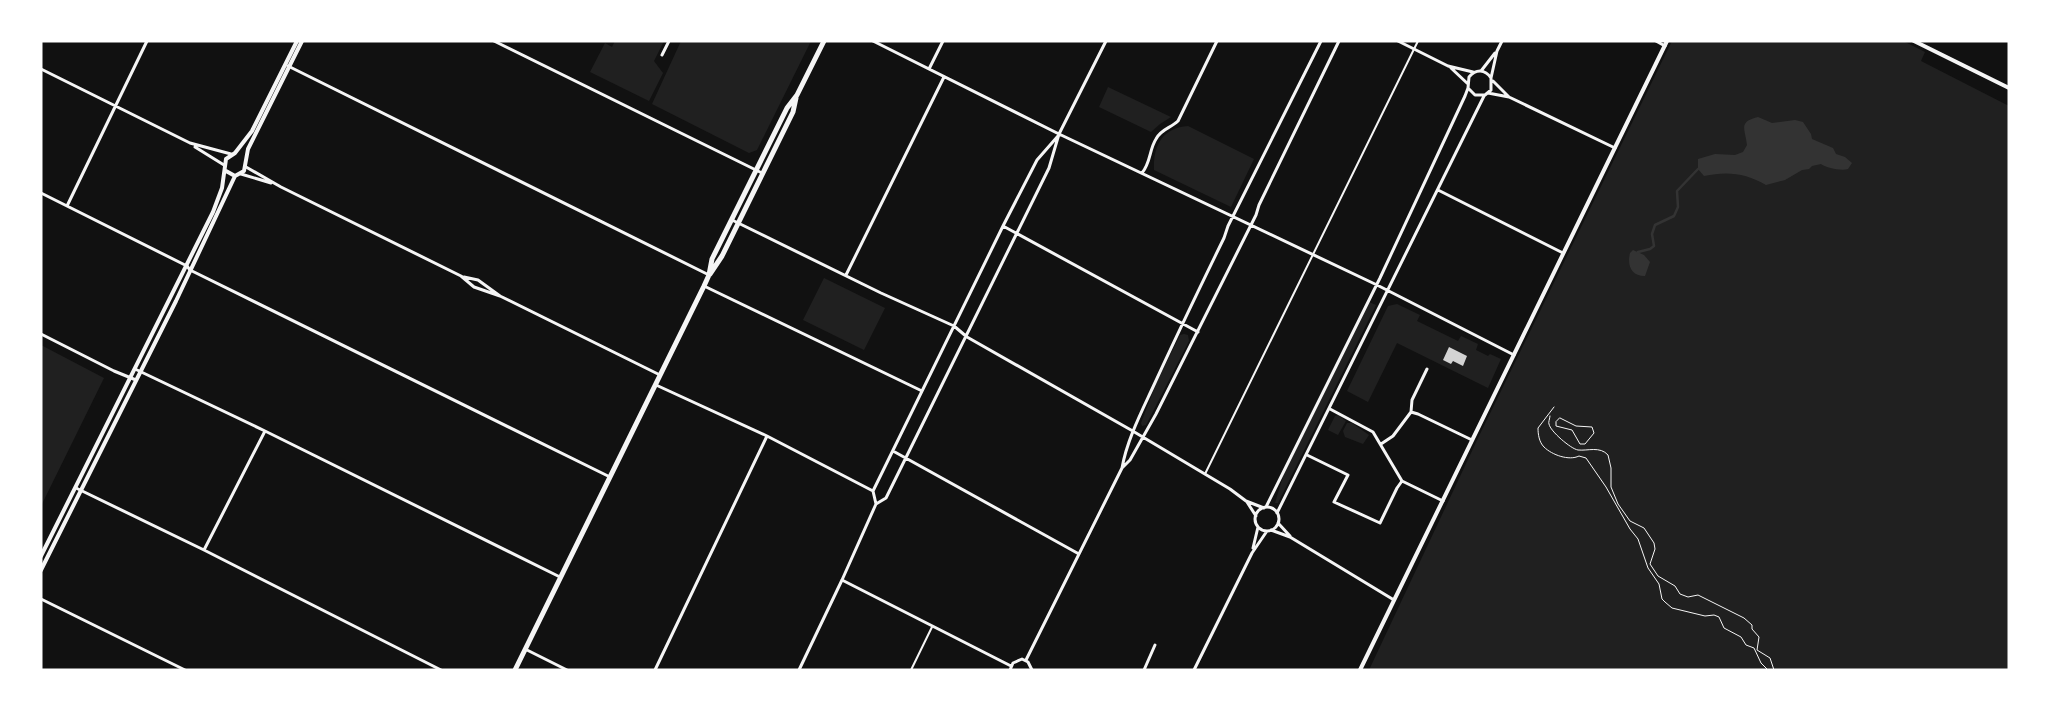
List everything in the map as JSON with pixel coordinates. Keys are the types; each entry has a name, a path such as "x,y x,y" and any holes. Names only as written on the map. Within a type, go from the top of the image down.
{"main road":[{"path":"515,670 704,286 709,275 712,259 731,220 787,108 797,95 824,41"},
{"path":"709,275 718,264 793,112 797,95"}],"street":[{"path":"67,206 146,41"},
{"path":"41,556 130,378 235,176 241,174 246,167 245,160 248,149 288,66 297,41"},
{"path":"41,570 136,380 188,268 219,198 226,171 224,165 226,159 233,154 259,120 302,41"},
{"path":"494,41 762,173"},
{"path":"662,55 669,41"},
{"path":"873,41 1060,134 1377,285 1514,355"},
{"path":"929,69 943,41"},
{"path":"799,670 876,504 886,498 1050,168 1060,134 1106,41"},
{"path":"1142,173 1149,163 1150,150 1156,137 1178,121 1217,41"},
{"path":"1026,660 1122,468 1124,455 1134,431 1228,226 1321,41"},
{"path":"1122,468 1130,460 1143,438 1198,332 1340,41"},
{"path":"1398,41 1448,66 1487,73 1510,97"},
{"path":"1481,71 1497,51 1502,41"},
{"path":"1360,670 1666,43 1656,41"},
{"path":"1914,41 2009,88"},
{"path":"1277,513 1486,94 1491,90 1497,51"},
{"path":"288,66 709,275"},
{"path":"1448,66 1475,95 1486,94 1510,97 1615,148"},
{"path":"41,69 190,143 224,165"},
{"path":"1256,516 1265,507 1377,285 1468,86 1469,77 1474,72"},
{"path":"846,275 944,77"},
{"path":"876,504 873,491 1002,226 1037,160 1060,134"},
{"path":"190,143 219,153 233,154 245,160"},
{"path":"246,167 281,187 461,276 478,280 500,296"},
{"path":"226,171 235,176"},
{"path":"241,174 281,187"},
{"path":"1438,190 1563,253"},
{"path":"41,193 610,477"},
{"path":"731,220 954,326 967,337 1134,431 1246,501 1273,508 1277,513 1278,523 1290,537"},
{"path":"1002,226 1198,332"},
{"path":"461,276 474,287 500,296 660,375"},
{"path":"704,286 922,391"},
{"path":"41,334 114,372 136,380"},
{"path":"135,369 265,431 560,578"},
{"path":"1381,444 1393,436 1411,412 1412,400 1427,370"},
{"path":"656,384 767,436 873,491"},
{"path":"1330,409 1367,428 1381,444 1402,481 1443,502"},
{"path":"1411,412 1472,440"},
{"path":"204,550 265,431"},
{"path":"655,670 767,436"},
{"path":"893,451 1079,554"},
{"path":"1307,455 1348,475 1334,502 1380,523 1402,481"},
{"path":"76,488 204,550 438,669"},
{"path":"1246,501 1256,516 1258,526 1252,553"},
{"path":"1272,530 1278,523"},
{"path":"1258,526 1267,531 1272,530 1290,537 1394,600"},
{"path":"1194,670 1252,553 1267,531"},
{"path":"842,580 1011,668 1016,661 1026,660 1031,664 1032,670"},
{"path":"41,599 185,670"},
{"path":"1144,670 1155,646"},
{"path":"525,649 567,670"}],"lane":[{"path":"1205,474 1314,256 1418,41"},
{"path":"911,670 933,626"}],"path":[{"path":"1554,407 1538,428 1540,441 1544,447 1566,458 1579,456 1586,458 1638,539 1648,568 1659,584 1660,593 1665,602 1672,608 1705,616 1714,615 1719,617 1724,628 1741,637 1746,645 1754,648 1761,662 1768,670"},
{"path":"1550,414 1549,424 1551,429 1576,450 1600,451 1608,456 1611,468 1611,486 1615,497 1630,521 1644,528 1654,542 1655,549 1650,564 1658,576 1676,586 1680,594 1688,597 1698,595 1748,621 1760,637 1756,650 1770,658 1774,670"},
{"path":"1560,418 1576,426 1592,427 1594,433 1585,444 1580,444 1572,430 1556,426 1556,422 1560,418"}],"shaded area":[{"path":"615,41 664,41 654,61 663,73 649,101 590,72 605,43 612,47"},
{"path":"681,41 811,41 757,150 749,153 652,104"},
{"path":"1672,41 1903,41 1925,52 1921,61 2009,106 2009,670 1369,670 1480,434"},
{"path":"1108,87 1171,117 1151,132 1099,107"},
{"path":"1758,117 1772,123 1795,120 1803,122 1812,139 1833,148 1836,154 1845,157 1852,163 1845,170 1834,169 1821,164 1812,166 1785,180 1766,185 1736,174 1704,176 1698,169 1698,159 1715,154 1735,155 1743,152 1747,145 1744,126 1748,121"},
{"path":"1188,126 1254,159 1231,207 1154,170 1155,153 1161,140 1172,130"},
{"path":"1633,250 1644,255 1650,262 1645,276 1636,274 1631,269 1629,257"},
{"path":"824,278 885,308 864,350 803,320"},
{"path":"1369,302 1376,305 1278,503 1275,503 1284,473"},
{"path":"1397,304 1420,315 1417,321 1458,341 1461,336 1478,344 1476,350 1488,356 1490,354 1501,359 1488,388 1397,343 1368,402 1347,391 1388,306"},
{"path":"1180,335 1188,335 1189,341 1146,425 1142,426 1141,423 1156,384"},
{"path":"41,345 104,378 41,506"},
{"path":"1338,415 1346,421 1338,435 1328,430 1335,416"},
{"path":"1347,423 1352,423 1369,435 1363,444 1345,437 1343,431"}],"building":[{"path":"1449,347 1467,356 1463,366 1453,361 1451,364 1443,360"}],"waterway":[{"path":"1638,252 1654,246 1652,234 1655,225 1674,216 1678,207 1677,191 1698,169"}]}
